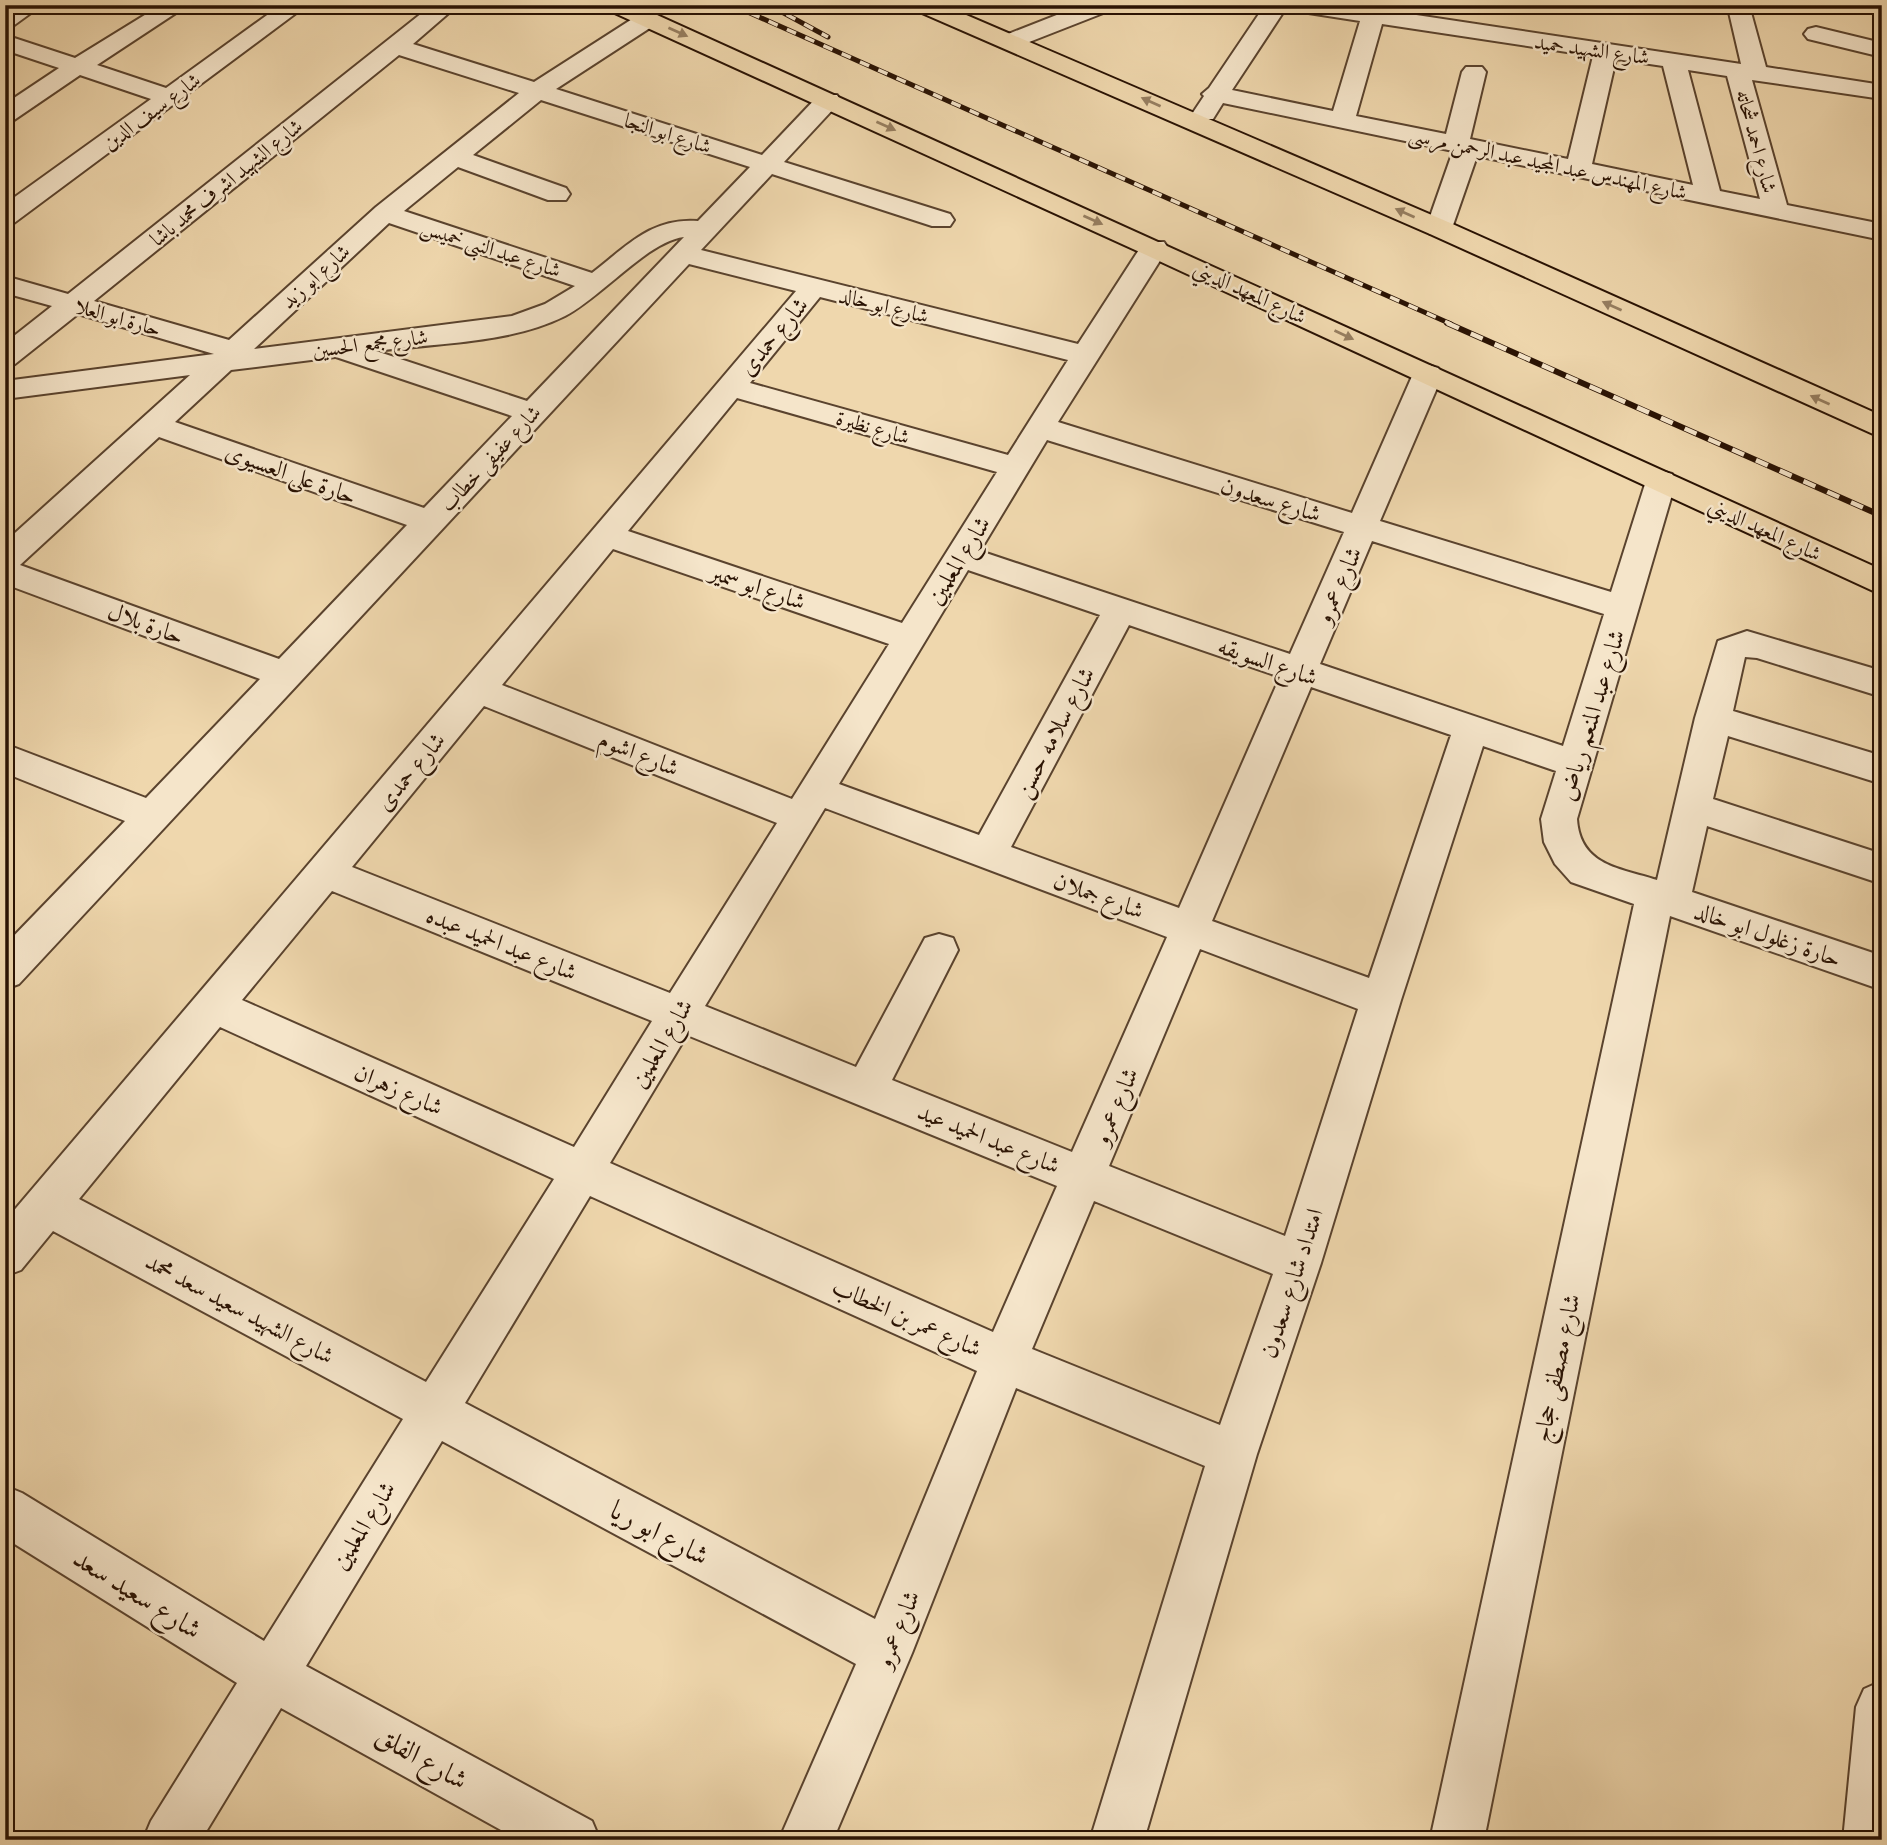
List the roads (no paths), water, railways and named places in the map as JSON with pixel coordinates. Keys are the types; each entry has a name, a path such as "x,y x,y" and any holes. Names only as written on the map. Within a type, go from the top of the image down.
{"main road":[{"name":"شارع المعهد الديني","path":"616,5 1154,247 1882,583"},
{"path":"923,5 1440,228 1882,428"}],"street":[{"path":"5,21 31,5"},
{"path":"5,115 177,5"},
{"name":"شارع سيف الدين","path":"5,217 296,5"},
{"name":"شارع الشهيد اشرف محمد باشا","path":"5,358 447,5"},
{"path":"1011,41 1103,5"},
{"path":"1199,123 1214,94 1277,5"},
{"name":"شارع الشهيد حميد","path":"1302,5 1373,16 1427,15 1606,51 1877,91"},
{"name":"شارع احمد شحاته","path":"1739,8 1746,72 1776,211"},
{"path":"1342,121 1373,16"},
{"name":"شارع ابو زيد","path":"5,561 385,213 537,91 648,19"},
{"path":"1816,34 1882,50"},
{"path":"5,42 169,97"},
{"name":"شارع ابو النجا","path":"396,46 941,220"},
{"path":"1578,170 1606,51"},
{"path":"1674,61 1709,197"},
{"path":"1440,228 1462,145 1475,72"},
{"path":"1877,91 1882,121"},
{"name":"شارع المهندس عبد المجيد عبد الرحمن مرسى","path":"1214,94 1882,232"},
{"name":"شارع عفيفى خطاب","path":"5,972 828,100"},
{"path":"455,157 557,194"},
{"name":"شارع عبد النبى خميس","path":"385,213 597,284"},
{"name":"شارع مجمع الحسين","path":"5,390 226,356 335,348 524,323 561,309 597,284 651,236 688,227 706,230"},
{"name":"شارع المعلمين","path":"170,1840 1040,427 1154,247"},
{"name":"شارع ابو خالد","path":"683,254 1085,355"},
{"name":"حارة ابو العلا","path":"5,284 226,356"},
{"name":"شارع حمدى","path":"5,1255 814,287"},
{"path":"335,348 533,413"},
{"name":"شارع عمرو","path":"806,1840 887,1653 1004,1360 1428,374"},
{"name":"شارع نظيرة","path":"731,387 1016,467"},
{"name":"حارة على العسيوى","path":"152,424 430,523"},
{"name":"شارع سعدون","path":"1040,427 1623,608"},
{"name":"شارع عبد المنعم رياض","path":"1661,481 1559,819 1559,837 1567,855 1584,871 1663,898"},
{"path":"5,518 40,529"},
{"name":"شارع ابو سمير","path":"607,535 910,638"},
{"name":"شارع السويقه","path":"961,556 1576,764"},
{"name":"حارة بلال","path":"5,572 286,675"},
{"name":"شارع سلامه حسن","path":"988,854 1120,610"},
{"name":"شارع مصطفى حجاج","path":"1457,1840 1663,898 1692,807 1727,656 1737,645 1759,646 1882,684"},
{"name":"شارع اشوم","path":"477,689 808,803"},
{"path":"1713,718 1882,771"},
{"name":"امتداد شارع سعدون","path":"1117,1840 1233,1454 1299,1263 1381,1000 1471,729"},
{"path":"5,758 152,816"},
{"name":"شارع جملان","path":"808,803 988,854 1381,1000"},
{"path":"1692,807 1882,869"},
{"name":"شارع عبد الحميد عبده","path":"325,872 679,1014"},
{"name":"حارة زغلول ابو خالد","path":"1663,898 1882,973"},
{"path":"866,1089 939,950"},
{"name":"شارع زهران","path":"214,1006 583,1172"},
{"name":"شارع عبد الحميد عيد","path":"679,1014 1299,1263"},
{"name":"شارع عمر بن الخطاب","path":"583,1172 1004,1360 1233,1454"},
{"name":"شارع الشهيد سعيد سعد محمد","path":"47,1205 433,1411"},
{"name":"شارع ابو ريا","path":"433,1411 887,1653"},
{"name":"شارع سعيد سعد","path":"5,1510 272,1675"},
{"name":"شارع الفلق","path":"272,1675 573,1840"},
{"path":"1870,1840 1882,1707"}],"railway":[{"path":"732,5 1451,324"},
{"path":"769,5 828,37"},
{"path":"1447,323 1882,516"}]}
